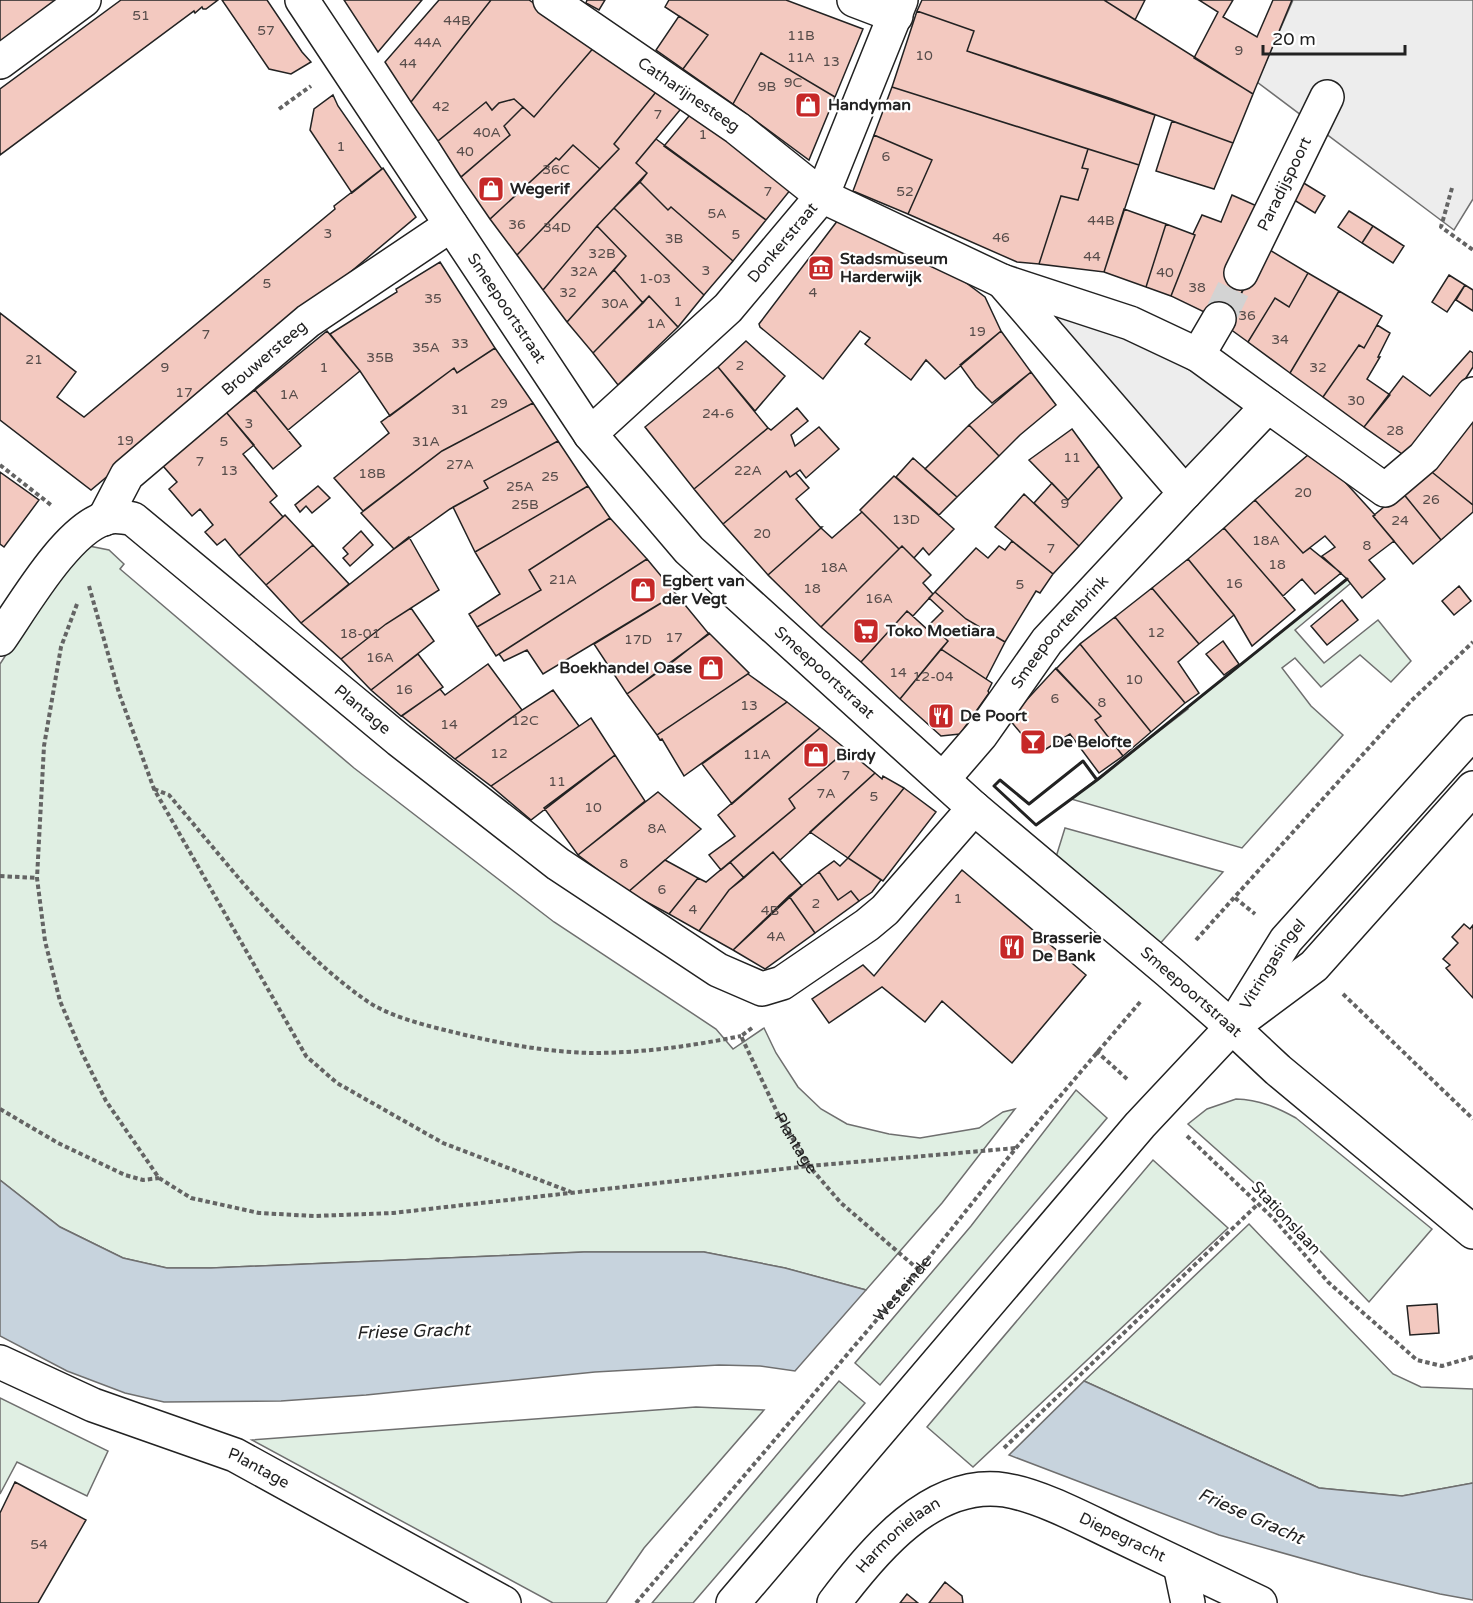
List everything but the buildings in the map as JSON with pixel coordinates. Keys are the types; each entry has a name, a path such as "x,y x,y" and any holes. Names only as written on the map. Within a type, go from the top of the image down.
{"street":[{"path":"0,62 84,0"},
{"name":"Smeepoortstraat","path":"302,0 590,434 689,550 974,808 1168,971 1278,1070 1473,1232"},
{"name":"Catharijnesteeg","path":"550,0 736,128 822,196"},
{"path":"854,0 898,8"},
{"name":"Donkerstraat","path":"590,434 728,308 822,196 898,8"},
{"name":"Paradijspoort","path":"1241,273 1327,97"},
{"path":"822,196 1002,281 1130,323 1198,355 1385,490 1424,457 1473,394"},
{"name":"Brouwersteeg","path":"93,524 127,475 308,321 451,225"},
{"path":"1002,281 1185,493"},
{"path":"1198,355 1220,319"},
{"name":"Smeepoortenbrink","path":"943,780 981,735 1047,640 1268,406"},
{"name":"Plantage","path":"93,524 115,516 133,519 399,740 558,864 718,970 762,989"},
{"path":"0,639 51,565 93,524"},
{"name":"Vitringasingel","path":"1232,1028 1286,940 1473,732"},
{"name":"Vitringasingel","path":"1232,1028 1314,966 1473,788"},
{"path":"762,989 782,983 867,925 885,910 974,808"},
{"path":"733,1603 987,1302 1157,1107 1232,1028"},
{"name":"Plantage","path":"0,1362 93,1405 235,1455 504,1603"},
{"name":"Diepegracht","path":"978,1491 1006,1490 1075,1515 1260,1603"},
{"name":"Harmonielaan","path":"834,1603 858,1571 891,1535 924,1510 953,1496 978,1491"},
{"path":"1180,1565 1188,1603"}],"path":[{"path":"1452,188 1441,227 1473,250"},
{"path":"0,465 93,524"},
{"path":"84,591 88,582 119,693 154,789 292,1027 306,1056 337,1083 443,1143 574,1193"},
{"path":"79,601 61,647 44,746 37,878 45,941 60,1001 106,1101 159,1178 191,1198 259,1213 314,1216 393,1214 809,1166 1016,1148"},
{"path":"1168,971 1410,702 1473,642"},
{"path":"154,789 169,795 279,923 330,972 366,1000 415,1023 501,1044 591,1053 684,1047 741,1036 758,1023 766,1013 767,1001 762,989"},
{"path":"0,876 37,878"},
{"path":"1235,898 1286,940"},
{"path":"1314,966 1473,1119"},
{"name":"Westeinde","path":"636,1603 919,1270 1096,1051 1168,971"},
{"name":"Plantage","path":"741,1036 778,1114 809,1166 841,1203 919,1270"},
{"name":"Stationslaan","path":"1096,1051 1275,1220 1328,1282 1417,1360 1442,1365 1473,1357"},
{"path":"0,1109 58,1143 125,1175 143,1180 159,1178"},
{"path":"1003,1449 1258,1204"}],"green space":[{"path":"89,546 109,550 124,564 120,569 354,768 554,922 716,1029 733,1049 764,1028 776,1053 798,1087 821,1109 847,1124 889,1134 920,1138 979,1128 1003,1112 1015,1109 942,1203 866,1290 785,1268 704,1252 584,1252 167,1268 123,1258 60,1227 0,1180 0,664 42,603"},
{"path":"1347,579 1351,583 1295,630 1324,663 1378,620 1411,661 1391,682 1360,655 1321,687 1295,658 1282,668 1311,706 1343,735 1242,848 1071,799 1188,709"},
{"path":"1065,828 1223,872 1158,946 1056,857"},
{"path":"1076,1090 1107,1118 880,1385 855,1363 971,1226"},
{"path":"1236,1099 1268,1105 1296,1118 1432,1229 1369,1302 1261,1189 1188,1124 1207,1109"},
{"path":"1153,1160 1228,1228 973,1467 927,1427"},
{"path":"1249,1224 1393,1374 1421,1387 1473,1389 1473,1483 1402,1496 1319,1488 1084,1381"},
{"path":"839,1381 865,1403 693,1603 652,1603"},
{"path":"0,1398 108,1451 87,1496 17,1462 0,1494"},
{"path":"696,1407 764,1410 644,1548 606,1603 553,1603 252,1440"}],"shaded area":[{"path":"1293,0 1473,0 1473,199 1454,230 1257,82"},
{"path":"1002,281 1070,304 1268,406 1185,493"}],"water":[{"name":"Friese Gracht","path":"0,1180 60,1227 123,1258 167,1268 584,1252 704,1252 785,1268 866,1290 795,1371 760,1366 719,1365 595,1372 366,1395 281,1401 164,1402 125,1393 67,1371 0,1336"},
{"name":"Friese Gracht","path":"1084,1381 1319,1488 1402,1496 1473,1483 1473,1600 1361,1575 1219,1535 1009,1455"}],"tunnel":[{"path":"1219,319 1241,273"}],"wall":[{"path":"1097,780 1083,761 1029,804 1000,780 994,786 1036,825 1097,780 1347,579"}],"place":[{"name":"Handyman","path":"808,105"},
{"name":"Wegerif","path":"491,189"},
{"name":"Stadsmuseum Harderwijk","path":"821,268"},
{"name":"Egbert van der Vegt","path":"643,590"},
{"name":"Toko Moetiara","path":"866,631"},
{"name":"Boekhandel Oase","path":"711,668"},
{"name":"De Poort","path":"941,716"},
{"name":"De Belofte","path":"1033,742"},
{"name":"Birdy","path":"816,755"},
{"name":"Brasserie De Bank","path":"1012,947"}]}
